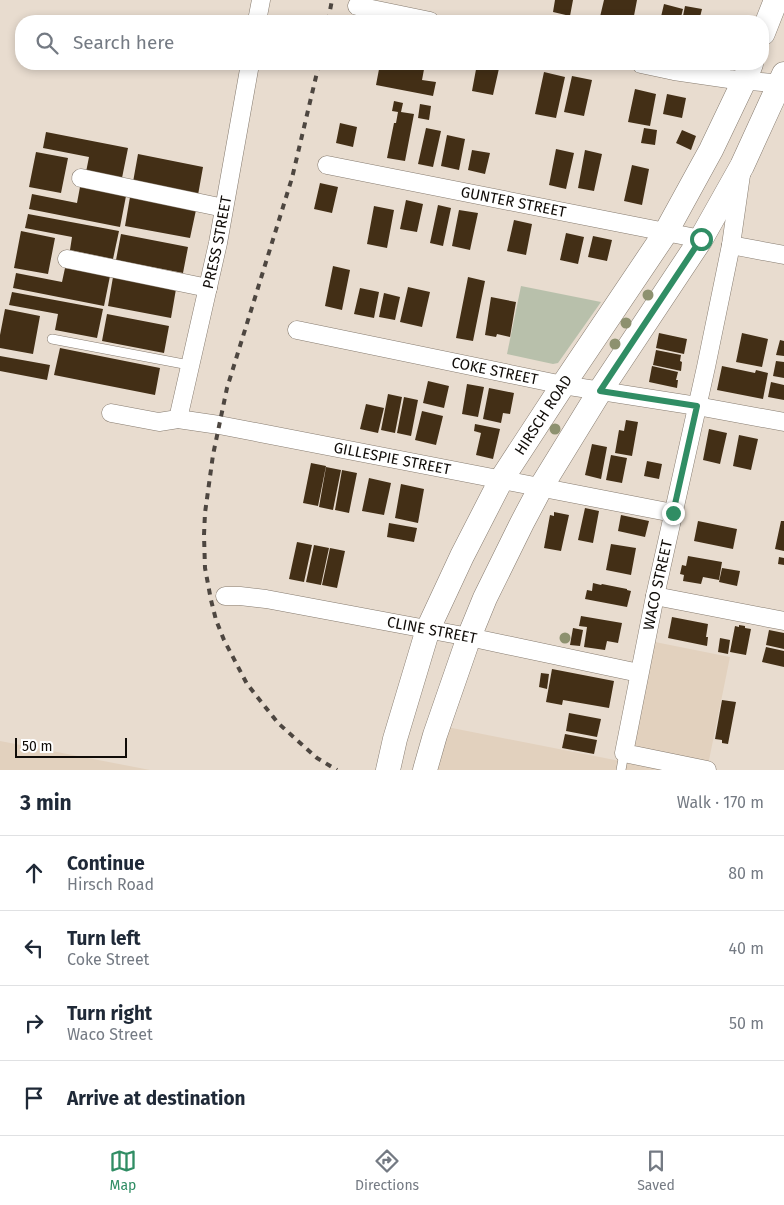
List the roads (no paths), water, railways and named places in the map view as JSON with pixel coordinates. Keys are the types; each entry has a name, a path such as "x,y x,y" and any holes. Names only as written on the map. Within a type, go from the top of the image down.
{"main road":[{"path":"769,18 776,0"},
{"name":"HIRSCH ROAD","path":"388,770 395,738 428,629 462,556 501,480 666,232 711,150 748,72"},
{"path":"425,770 469,637 503,560 541,487 600,391 701,239 742,166 783,81"}],"street":[{"path":"258,15 261,0"},
{"path":"357,6 401,15"},
{"name":"PRESS STREET","path":"178,419 208,288 249,70"},
{"path":"669,70 748,72 783,81"},
{"name":"GUNTER STREET","path":"327,165 701,239"},
{"name":"WACO STREET","path":"622,762 655,596 732,245 742,166"},
{"path":"81,178 224,208"},
{"path":"732,245 784,255"},
{"path":"67,259 208,288"},
{"name":"COKE STREET","path":"297,330 563,385 784,422"},
{"name":"GILLESPIE STREET","path":"111,413 159,422 178,419 219,425 673,513"},
{"name":"CLINE STREET","path":"224,596 266,599 428,629 639,673"},
{"path":"655,596 784,621"},
{"path":"622,762 707,770"}],"lane":[{"path":"52,339 190,365"}],"railway":[{"path":"329,15 332,0"},
{"path":"318,70 292,178 227,388 213,455 204,535 205,568 216,620 224,640 247,684 278,723 317,758 337,770"}]}
